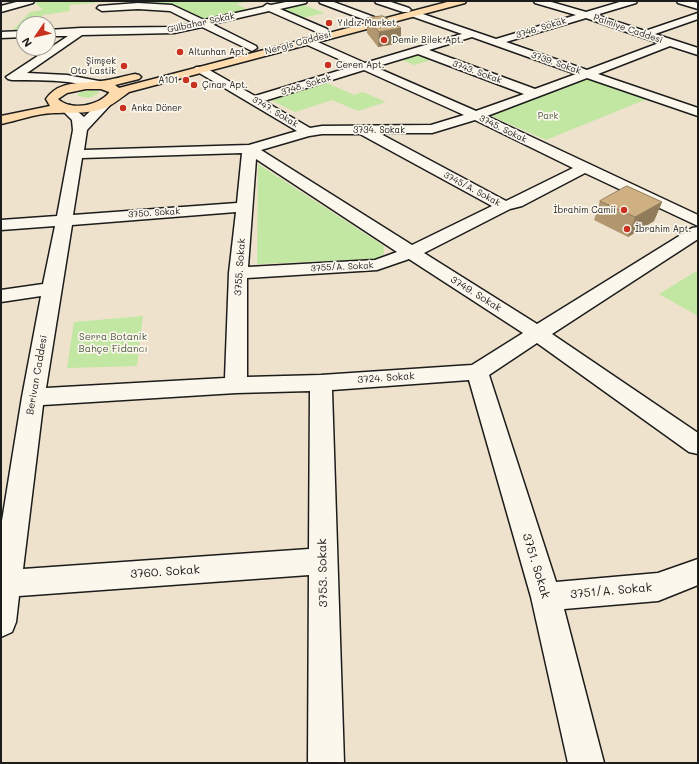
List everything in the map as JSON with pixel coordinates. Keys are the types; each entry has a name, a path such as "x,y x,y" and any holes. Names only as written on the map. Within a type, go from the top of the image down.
{"main road":[{"name":"Nergis Caddesi","path":"66,108 87,108 110,100 125,89 307,41 410,12 443,1"},
{"name":"Nergis Caddesi","path":"55,96 76,86 100,85 171,69 371,19 462,1"},
{"path":"100,85 110,87 115,90 115,94 110,100"},
{"path":"1,111 55,96 54,103 66,108"},
{"path":"1,120 42,110 66,108"}],"street":[{"path":"253,1 323,31"},
{"name":"Gülbahar Sokak","path":"56,33 164,31 203,24 304,1"},
{"path":"323,1 371,19"},
{"name":"3739. Sokak","path":"379,1 698,112"},
{"name":"Palmiye Caddesi","path":"538,1 558,6"},
{"name":"Palmiye Caddesi","path":"545,1 698,52"},
{"name":"3746. Sokak","path":"497,42 633,1"},
{"path":"681,1 697,5"},
{"path":"1,9 22,2"},
{"path":"14,77 80,32 100,11 168,7 177,9 203,24 252,48"},
{"path":"644,35 698,16"},
{"path":"1,34 16,34"},
{"name":"3748. Sokak","path":"255,100 472,34"},
{"name":"3745. Sokak","path":"307,41 476,116 698,221"},
{"name":"3734. Sokak","path":"77,154 250,149 308,132 322,130 362,129 387,131 432,129 476,116 668,43"},
{"path":"683,48 698,45"},
{"name":"3743. Sokak","path":"418,50 536,94"},
{"name":"3747. Sokak","path":"200,69 308,132"},
{"path":"1,77 64,77 81,79 100,85"},
{"path":"14,77 52,87 55,96"},
{"path":"80,130 88,120 110,100"},
{"path":"66,108 81,121 80,130"},
{"name":"3745/A. Sokak","path":"362,129 504,206 516,203 584,168"},
{"name":"Berivan Caddesi","path":"1,622 33,397 63,220 77,154 80,130"},
{"name":"3755. Sokak","path":"236,385 238,272 250,149"},
{"name":"3749. Sokak","path":"250,149 538,334 698,445"},
{"name":"3755/A. Sokak","path":"238,272 377,265 410,253 504,206"},
{"name":"3750. Sokak","path":"1,225 245,207"},
{"name":"3724. Sokak","path":"33,397 236,385 321,383 477,372 698,232"},
{"path":"1,296 52,289"},
{"name":"3751. Sokak","path":"477,372 546,597 586,763"},
{"name":"3753. Sokak","path":"321,383 326,763"},
{"name":"3760. Sokak","path":"7,583 323,561"},
{"name":"3751/A. Sokak","path":"546,597 658,587 698,572"}],"green space":[{"path":"95,1 95,3 69,5 70,11 42,16 26,16 30,12 43,10 34,2"},
{"path":"148,1 243,1 245,2 236,4 249,10 208,18 200,18 170,5 152,5"},
{"path":"301,4 325,13 302,18 280,9"},
{"path":"415,55 431,60 414,65 400,59"},
{"name":"Park","path":"586,79 597,80 647,99 546,140 489,115"},
{"path":"327,83 354,95 363,92 386,102 358,111 332,100 295,112 271,100"},
{"path":"90,90 98,91 99,93 89,98 77,96 80,92"},
{"path":"258,164 384,246 384,254 377,259 257,264"},
{"path":"698,270 698,316 659,294"},
{"name":"Serra Botanik Bahçe Fidancı","path":"143,316 137,366 67,368 74,322"}],"building":[{"path":"383,16 401,28 379,32 367,18"},
{"path":"627,186 662,202 635,217 600,201"}],"place":[{"name":"Yıldız Market","path":"329,23"},
{"name":"Demir Bilek Apt.","path":"384,40"},
{"name":"Altunhan Apt.","path":"180,52"},
{"name":"Ceren Apt.","path":"328,65"},
{"name":"Şimşek Oto Lastik","path":"124,66"},
{"name":"A101","path":"186,80"},
{"name":"Çınar Apt.","path":"194,85"},
{"name":"Anka Döner","path":"123,108"},
{"name":"İbrahim Camii","path":"624,210"},
{"name":"İbrahim Apt.","path":"627,229"}]}
